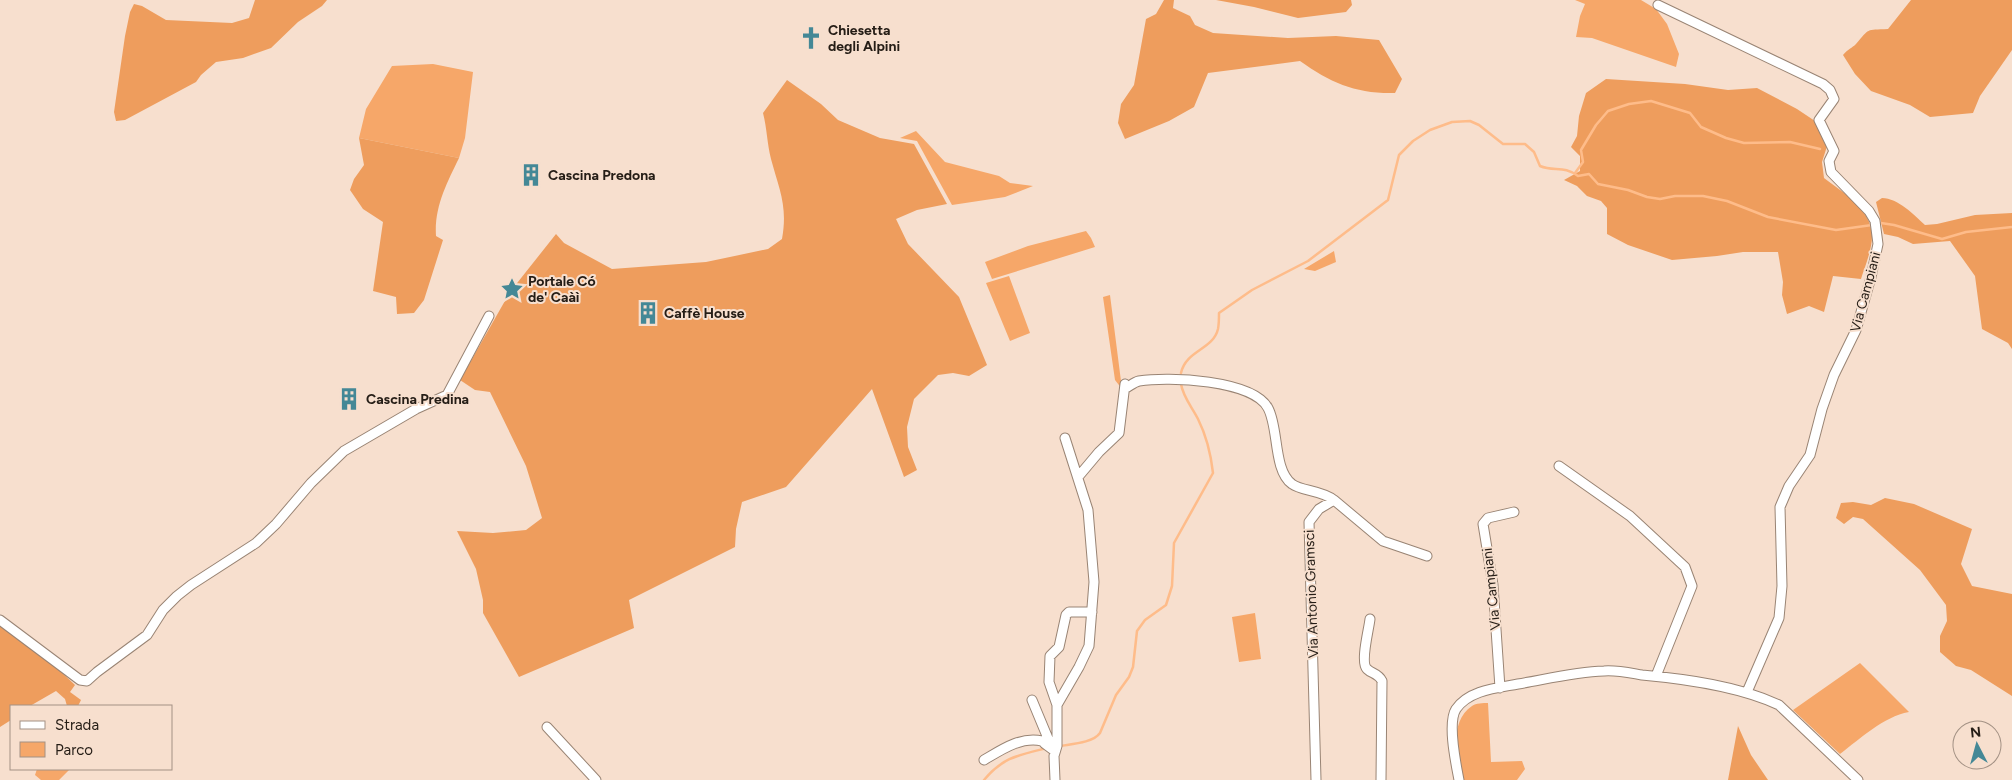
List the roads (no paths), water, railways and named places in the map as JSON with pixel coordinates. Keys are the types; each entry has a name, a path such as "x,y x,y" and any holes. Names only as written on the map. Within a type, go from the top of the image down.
{"street":[{"name":"Via Campiani","path":"1658,5 1805,75 1830,90 1834,98 1819,120 1834,151 1829,165 1831,172 1868,211 1875,221 1878,234 1878,244 1871,277 1856,330 1834,375 1822,408 1810,455 1789,486 1780,507 1782,586 1779,618 1747,692"},
{"path":"0,620 80,680 87,681 147,636 163,610 177,596 256,543 276,524 311,483 344,451 416,409 447,395 489,316"},
{"path":"1078,477 1099,452 1119,433 1126,386 1137,381 1179,378 1234,387 1253,393 1268,408 1275,430 1283,473 1292,484 1327,494 1383,541 1427,556"},
{"path":"1057,705 1079,668 1089,646 1094,582 1088,510 1065,438"},
{"path":"1559,466 1585,486 1616,505 1685,567 1692,586 1656,676"},
{"name":"Via Antonio Gramsci","path":"1316,780 1309,522 1319,510 1334,500"},
{"name":"Via Campiani","path":"1500,688 1493,585 1484,524 1488,518 1514,512"},
{"path":"1055,780 1054,750 1057,705 1050,682 1050,656 1059,648 1068,612 1092,612"},
{"path":"1370,619 1363,662 1366,669 1379,676 1382,681 1380,780"},
{"path":"1459,780 1452,729 1455,710 1466,699 1482,692 1500,688 1575,674 1607,671 1656,676 1747,692 1779,705 1858,780"},
{"path":"1032,700 1054,750"},
{"path":"547,727 596,780"},
{"path":"984,760 1013,744 1040,740 1046,747 1054,750"}],"waterway":[{"path":"1575,173 1583,162 1581,150 1596,125 1608,111 1629,104 1651,101 1690,113 1701,127 1726,138 1744,143 1790,142 1820,149"},
{"path":"1181,373 1188,359 1211,342 1215,336 1219,313 1252,290 1308,261 1388,200 1399,155 1413,141 1430,130 1452,122 1470,121 1479,125 1503,144 1525,144 1534,152 1540,166 1545,168 1564,170 1578,176 1589,174 1598,184 1628,190 1647,197 1660,199 1675,196 1703,196 1727,201 1768,217 1836,230 1872,225"},
{"path":"1881,223 1942,239 1966,232 2012,227"},
{"path":"1060,746 1087,741 1100,733 1116,695 1129,677 1133,667 1137,631 1145,620 1166,605 1172,586 1174,543 1213,473 1203,432 1181,384"},
{"path":"984,780 998,766 1012,758 1047,748"}],"place":[{"name":"Chiesetta degli Alpini","path":"811,38"},
{"name":"Cascina Predona","path":"531,175"},
{"name":"Portale Có de' Caàì","path":"512,289"},
{"name":"Caffè House","path":"648,313"},
{"name":"Cascina Predina","path":"349,399"}]}
